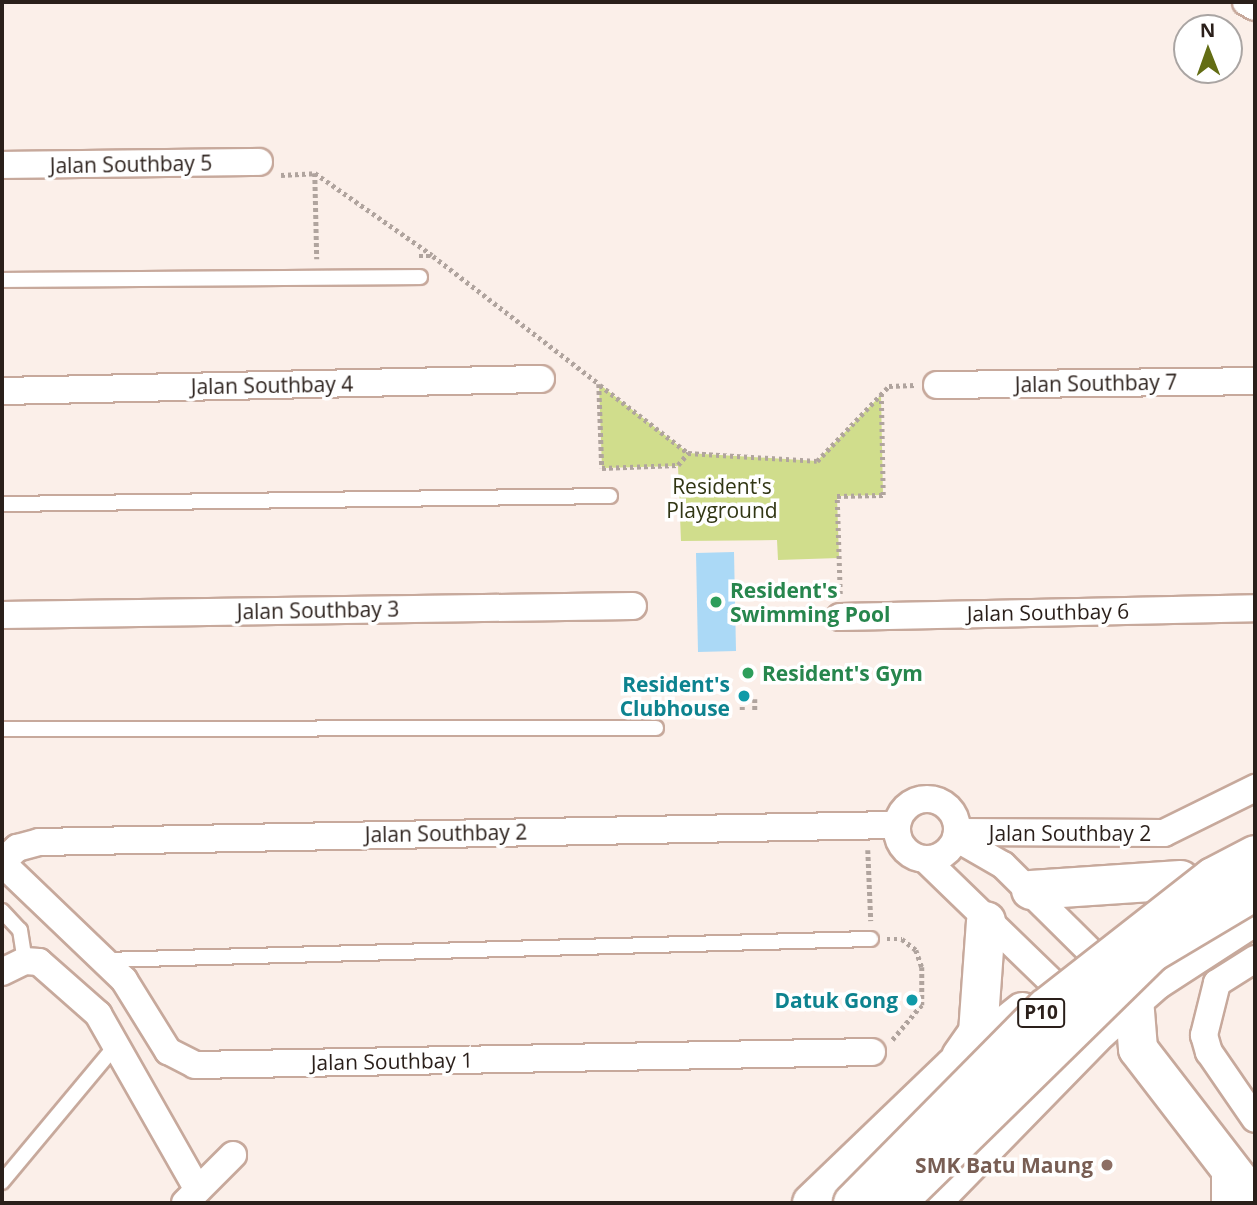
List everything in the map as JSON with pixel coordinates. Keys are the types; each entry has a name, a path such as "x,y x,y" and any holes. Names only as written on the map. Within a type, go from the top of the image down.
{"main road":[{"path":"812,1203 954,1067 1181,880 1255,842"},
{"name":"P10","path":"853,1203 1046,1008 1213,877 1255,855"},
{"path":"1031,890 1181,880"},
{"name":"P10","path":"896,1203 1151,953 1255,891"},
{"path":"930,1203 1099,1030 1134,999 1255,916"},
{"path":"954,1067 978,1033 986,921"},
{"path":"1092,953 1134,999 1144,1057"},
{"path":"1055,985 1099,1030 1144,1057 1255,1201"},
{"path":"1063,1067 1104,1056 1144,1057"}],"street":[{"path":"1246,2 1255,7"},
{"name":"Jalan Southbay 5","path":"2,165 260,162"},
{"name":"Jalan Southbay 4","path":"2,391 541,379"},
{"name":"Jalan Southbay 7","path":"937,385 1255,381"},
{"name":"Jalan Southbay 3","path":"2,615 634,606"},
{"name":"Jalan Southbay 6","path":"840,617 1255,608"},
{"name":"Jalan Southbay 2","path":"956,835 1164,833 1255,788"},
{"name":"Jalan Southbay 2","path":"2,862 17,848 39,842 897,825 903,809 926,799 949,808 956,835 1031,890 1092,953"},
{"path":"897,825 907,853 926,860 1055,985"},
{"path":"926,860 945,853 956,835"},
{"name":"Jalan Southbay 1","path":"2,862 136,997 168,1051 195,1065 872,1052"},
{"path":"1255,959 1217,984 1204,1035 1209,1052 1255,1119"},
{"path":"13,966 56,974 98,1014 191,1197 233,1154"},
{"path":"1225,1160 1225,1203"}],"lane":[{"path":"2,280 420,277"},
{"path":"2,504 610,496"},
{"path":"2,729 656,727"},
{"path":"2,911 20,930 13,966"},
{"path":"102,960 871,939"},
{"path":"2,1182 116,1045"}],"path":[{"path":"260,162 273,175 315,173 433,256 688,453 817,461 889,386 937,385"},
{"path":"315,173 317,260 330,259"},
{"path":"407,257 433,256"},
{"path":"599,384 601,468 678,466 688,453"},
{"path":"840,617 837,496 883,495 881,395"},
{"path":"742,710 742,699 755,699 755,710"},
{"path":"867,825 871,939 902,939 922,967 916,1019 872,1052"}],"green space":[{"name":"Resident's Playground","path":"599,384 688,453 817,461 881,395 883,495 837,496 839,558 778,560 777,540 681,541 678,466 602,468"}],"water":[{"name":"Resident's Swimming Pool","path":"734,552 736,651 698,652 696,553"}],"place":[{"name":"Resident's Swimming Pool","path":"716,602"},
{"name":"Resident's Gym","path":"748,673"},
{"name":"Resident's Clubhouse","path":"744,696"},
{"name":"Datuk Gong","path":"912,1000"},
{"name":"SMK Batu Maung","path":"1107,1165"}]}
